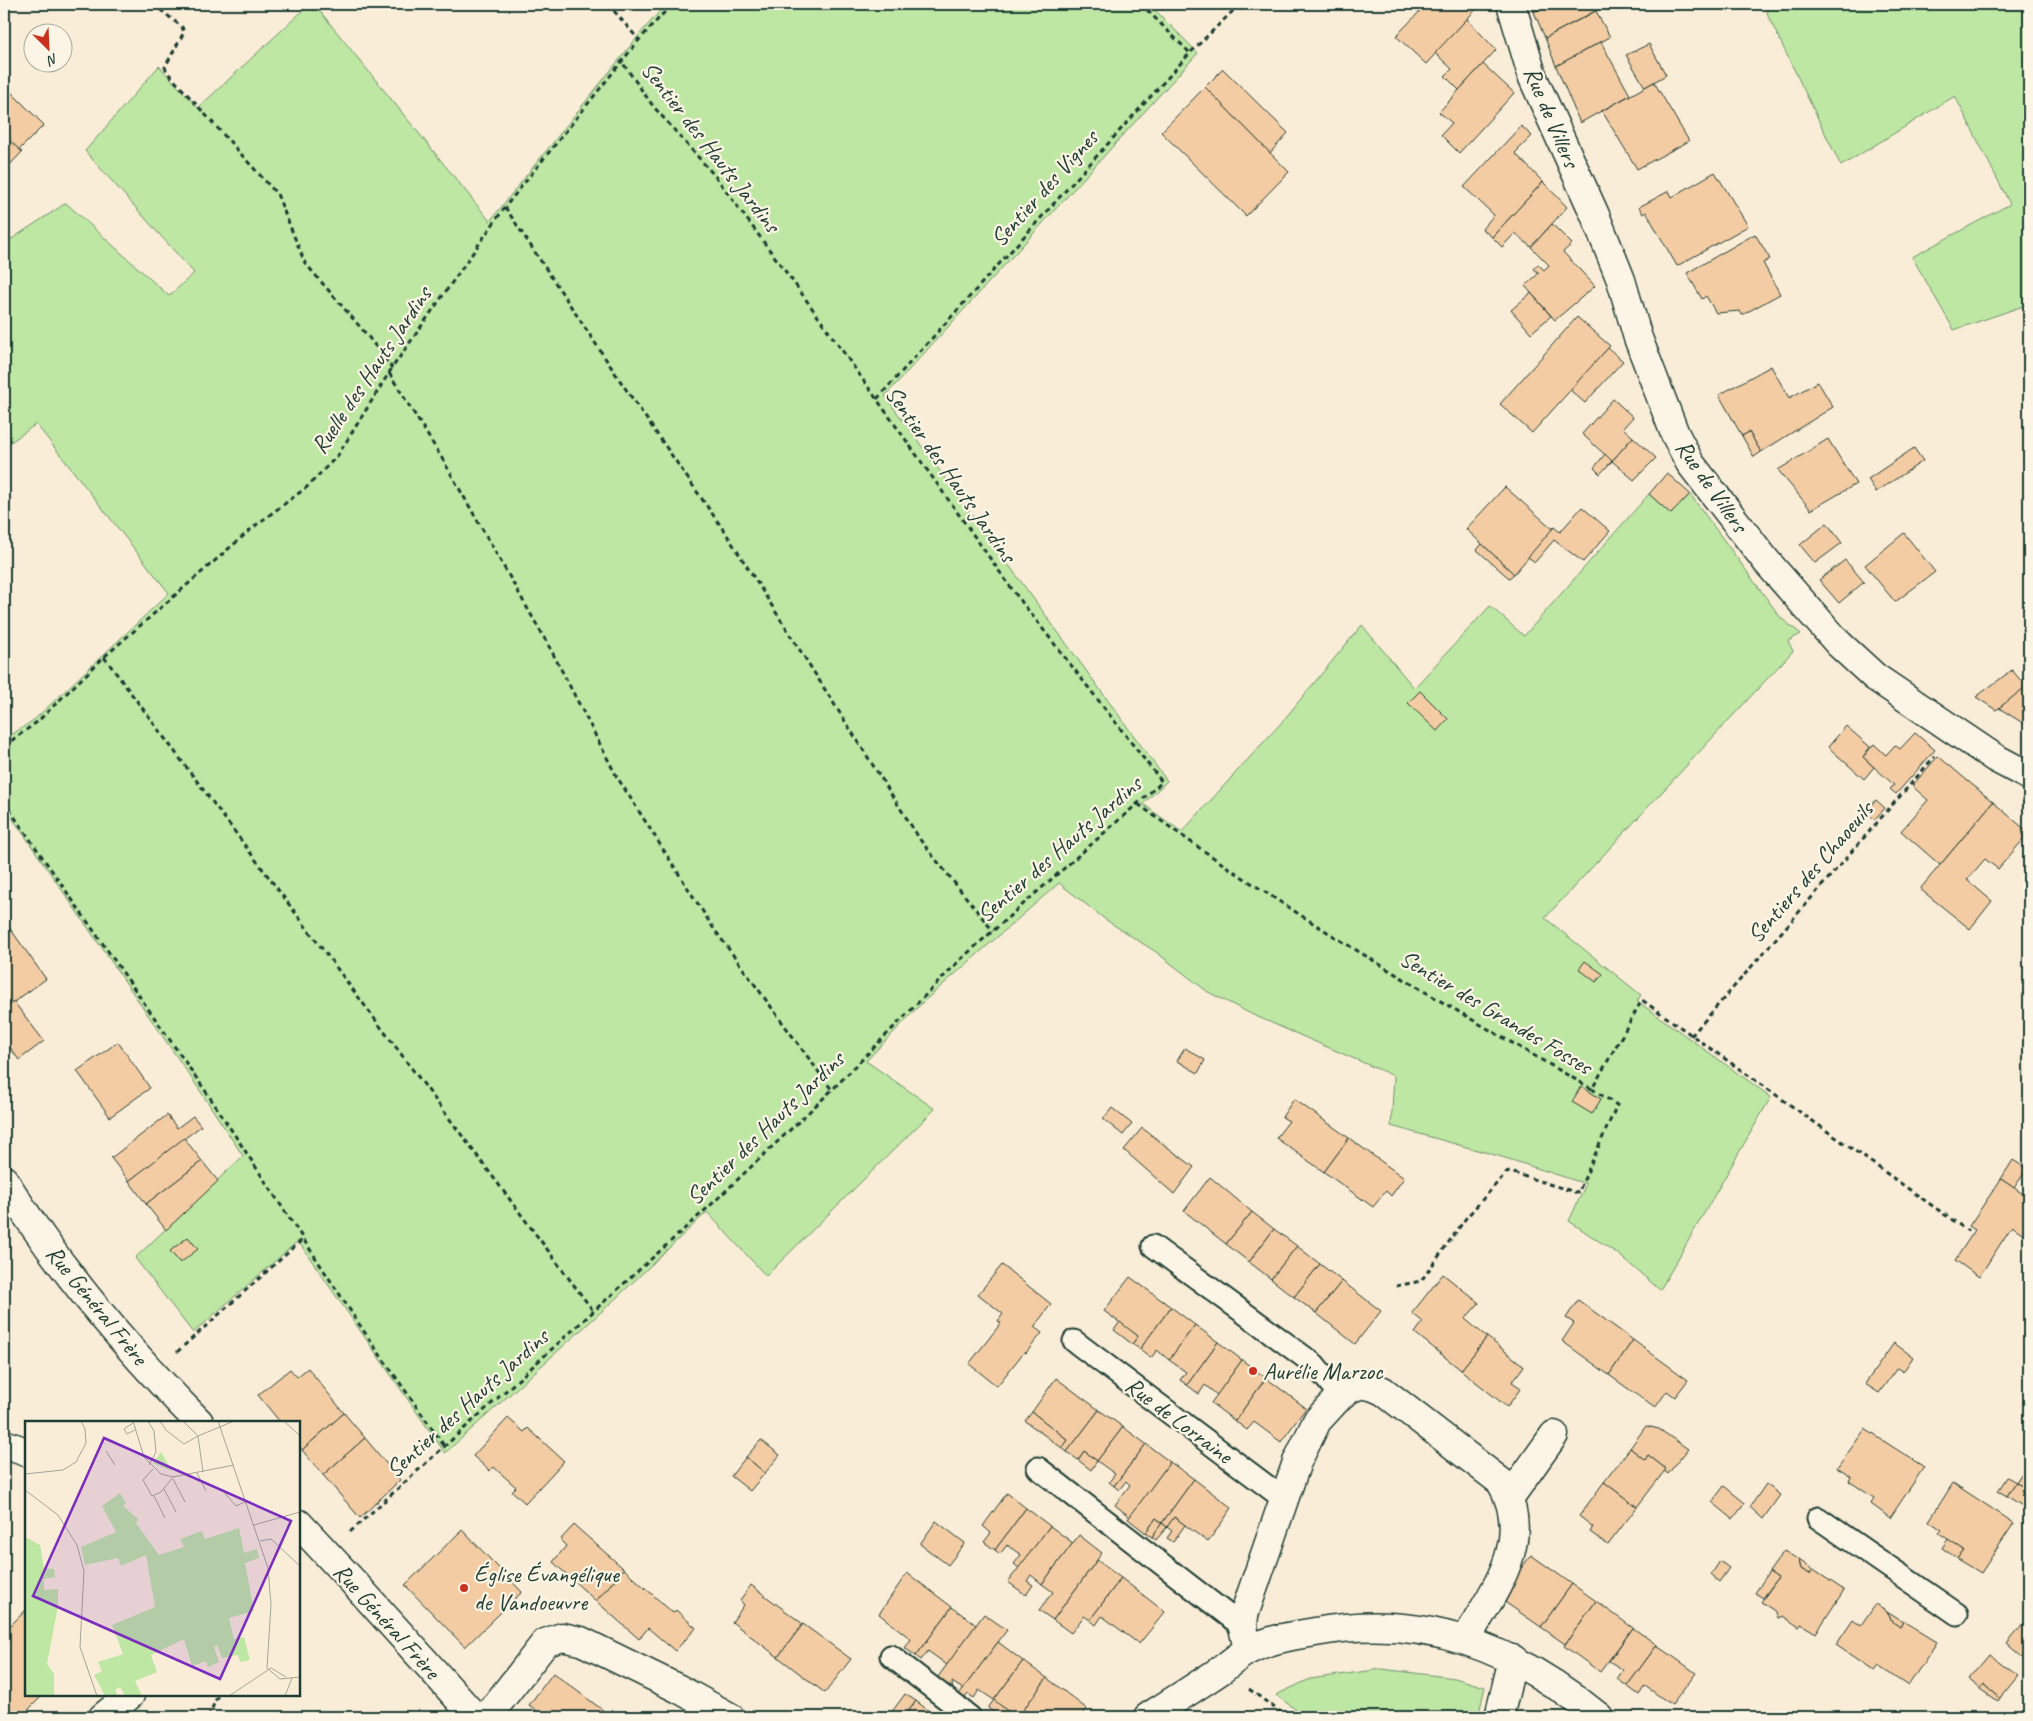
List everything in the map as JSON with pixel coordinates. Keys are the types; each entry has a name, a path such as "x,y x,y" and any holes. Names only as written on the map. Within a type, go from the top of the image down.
{"street":[{"name":"Rue de Villers","path":"1511,4 1532,78 1595,215 1621,280 1638,338 1675,434 1690,463 1767,562 1839,644 1875,678 1996,758 2029,776"},
{"name":"Rue Général Frère","path":"4,1180 17,1201 77,1282 195,1421"},
{"path":"1148,1717 1222,1669 1246,1638 1244,1616 1297,1462 1317,1421 1340,1396 1351,1388 1363,1384 1383,1391 1501,1482 1510,1497 1515,1523 1514,1540 1508,1564 1466,1640"},
{"path":"1510,1497 1554,1435"},
{"path":"4,1444 25,1452"},
{"name":"Rue Général Frère","path":"304,1538 475,1717"},
{"path":"1246,1638 1271,1640 1336,1628 1370,1625 1405,1628 1466,1640 1513,1659 1559,1686 1599,1717"},
{"path":"487,1717 545,1644 562,1637 581,1641 679,1689 730,1717"},
{"path":"1499,1717 1513,1659"},
{"path":"103,1717 129,1696"}],"lane":[{"path":"1153,1246 1315,1365 1340,1396"},
{"name":"Rue de Lorraine","path":"1074,1341 1284,1499"},
{"path":"1038,1468 1246,1638"},
{"path":"1818,1518 1957,1614"},
{"path":"890,1656 970,1717"}],"path":[{"path":"152,4 182,28 184,32 166,67 167,72 277,194 305,263 367,335 392,368"},
{"path":"608,4 639,40"},
{"name":"Ruelle des Hauts Jardins","path":"4,746 38,722 104,657 256,525 306,488 338,455 388,373 505,207 639,40 672,4"},
{"path":"1142,4 1190,53"},
{"name":"Sentier des Vignes","path":"877,399 1190,53 1240,4"},
{"name":"Sentier des Hauts Jardins","path":"304,1538 348,1534 594,1312 832,1090 954,966 1162,782 1014,592 797,286 715,176 653,106 622,62"},
{"path":"505,207 623,385 727,536 921,842 993,931"},
{"path":"388,373 444,460 550,648 618,777 714,928 832,1090"},
{"path":"104,657 594,1312"},
{"name":"Sentiers des Chaoeuils","path":"1691,1036 1956,732"},
{"path":"4,802 208,1096 369,1339 445,1447"},
{"name":"Sentier des Grandes Fosses","path":"1138,804 1194,846 1346,944 1592,1089 1642,1000 1968,1231"},
{"path":"1396,1286 1420,1281 1466,1218 1506,1173 1510,1172 1578,1193 1617,1105 1592,1089"},
{"path":"153,1373 303,1239"},
{"path":"1222,1669 1287,1717"},
{"path":"208,1717 218,1696"}],"green space":[{"path":"310,4 314,4 490,221 666,4 1149,4 1198,53 885,396 1167,781 1143,804 1182,832 1281,723 1362,625 1414,688 1490,606 1524,636 1649,494 1671,514 1690,494 1781,618 1801,634 1788,641 1793,651 1545,918 1641,995 1637,1001 1771,1097 1660,1290 1618,1254 1569,1221 1586,1184 1502,1157 1391,1126 1394,1076 1251,1014 1208,992 1156,952 1106,920 1059,883 923,1002 866,1061 935,1109 766,1276 707,1212 611,1303 445,1453 298,1241 193,1333 135,1258 243,1156 4,806 4,740 35,719 169,593 36,424 4,447 4,244 66,203 169,296 194,273 85,151 159,66 198,108"},
{"path":"1766,4 2029,4 2029,304 1954,330 1912,257 2010,204 1955,96 1841,166 1768,16"},
{"path":"1382,1669 1455,1678 1485,1687 1478,1717 1306,1717 1276,1695 1310,1679"}],"building":[{"path":"1427,4 1474,4 1478,7 1426,64 1396,36"},
{"path":"1531,4 1549,4 1534,12"},
{"path":"1549,4 1608,4 1545,38 1534,12"},
{"path":"1596,11 1610,37 1556,66 1545,38"},
{"path":"1467,19 1496,50 1459,90 1445,76 1452,69 1435,53"},
{"path":"1601,42 1630,95 1580,123 1556,66"},
{"path":"1649,44 1666,75 1645,87 1626,55"},
{"path":"1483,64 1514,93 1459,153 1441,135 1452,123 1439,112"},
{"path":"1223,69 1288,133 1270,153 1205,87"},
{"path":"1654,82 1689,141 1637,169 1602,111"},
{"path":"4,85 44,125 19,150 4,135"},
{"path":"1205,87 1289,172 1246,216 1161,132"},
{"path":"1521,126 1532,136 1515,153 1543,182 1492,237 1482,229 1494,215 1464,187"},
{"path":"4,135 22,152 4,171"},
{"path":"1715,172 1748,226 1677,266 1646,212 1643,214 1639,207 1669,191 1672,197"},
{"path":"1543,182 1567,207 1531,247 1515,233 1502,247 1492,237"},
{"path":"1552,224 1572,244 1563,252 1595,286 1555,320 1525,286 1539,273 1534,269 1538,264 1544,270 1549,265 1531,247"},
{"path":"1755,234 1770,259 1763,263 1780,294 1742,315 1740,311 1716,313 1706,296 1702,299 1687,273"},
{"path":"1531,293 1551,316 1531,333 1511,310"},
{"path":"1577,317 1610,346 1532,433 1500,404"},
{"path":"1608,348 1623,361 1585,403 1570,390"},
{"path":"1771,366 1789,398 1818,382 1833,407 1761,452 1749,432 1742,436 1719,395"},
{"path":"1613,399 1633,417 1623,428 1633,437 1612,461 1582,434"},
{"path":"1749,432 1761,452 1754,457 1742,436"},
{"path":"1633,437 1656,458 1634,480 1612,461"},
{"path":"1828,439 1856,484 1811,510 1778,470"},
{"path":"1914,448 1923,461 1876,492 1868,479"},
{"path":"1605,454 1612,461 1600,474 1594,468"},
{"path":"1667,473 1690,494 1671,514 1649,494"},
{"path":"1505,487 1553,529 1514,574 1466,529"},
{"path":"1582,507 1610,531 1583,562 1554,540 1535,562 1528,557 1554,527 1560,532"},
{"path":"1827,523 1842,543 1815,563 1800,545"},
{"path":"1904,533 1935,572 1895,602 1865,565"},
{"path":"1482,544 1514,574 1509,578 1477,550"},
{"path":"1845,560 1864,582 1839,603 1819,580"},
{"path":"2012,670 2026,687 1999,708 1996,710 1976,697"},
{"path":"2029,684 2029,727 1999,708"},
{"path":"1420,691 1448,719 1437,731 1408,703"},
{"path":"1846,726 1870,747 1863,757 1874,767 1864,779 1828,747"},
{"path":"1915,733 1935,750 1896,794 1890,789 1894,785 1863,757 1874,744 1886,755 1895,745 1900,749"},
{"path":"1938,756 1993,802 1940,865 1901,831 1928,800 1912,786"},
{"path":"1876,800 1885,808 1874,820 1866,812"},
{"path":"1993,802 2029,833 1998,869 1985,859 1967,880 1992,901 1970,929 1920,889"},
{"path":"4,920 46,979 4,1009"},
{"path":"1585,961 1603,974 1596,982 1579,969"},
{"path":"14,1002 44,1041 19,1060 4,1039 4,1009"},
{"path":"118,1042 150,1088 110,1117 77,1071"},
{"path":"1185,1048 1205,1060 1198,1073 1177,1061"},
{"path":"1581,1086 1601,1099 1592,1114 1572,1102"},
{"path":"1294,1099 1349,1138 1324,1172 1276,1138 1289,1121 1282,1117"},
{"path":"1112,1108 1132,1124 1123,1135 1103,1119"},
{"path":"167,1115 177,1128 193,1116 201,1126 129,1181 111,1158"},
{"path":"1142,1128 1194,1167 1174,1194 1124,1150"},
{"path":"184,1138 202,1161 146,1204 129,1181"},
{"path":"1349,1138 1404,1178 1391,1196 1386,1191 1373,1207 1324,1172"},
{"path":"2013,1160 2027,1169 2014,1188 2001,1179"},
{"path":"202,1161 218,1181 166,1230 146,1204"},
{"path":"1210,1177 1252,1212 1226,1244 1184,1211"},
{"path":"2001,1179 2029,1198 2029,1238 2012,1226 1979,1277 1955,1260 1975,1230 1969,1226"},
{"path":"1252,1212 1274,1229 1249,1262 1226,1244"},
{"path":"1274,1229 1297,1246 1271,1279 1249,1262"},
{"path":"188,1237 198,1249 180,1263 170,1251"},
{"path":"1297,1246 1320,1264 1294,1297 1271,1279"},
{"path":"1320,1264 1342,1281 1316,1313 1294,1297"},
{"path":"1002,1265 1051,1304 1034,1327 1042,1333 997,1386 969,1364 1001,1323 998,1321 1003,1314 978,1294"},
{"path":"1443,1274 1479,1303 1465,1319 1487,1337 1461,1370 1415,1333 1423,1322 1412,1313"},
{"path":"1130,1277 1171,1307 1140,1349 1132,1344 1138,1336 1104,1311"},
{"path":"1342,1281 1381,1311 1355,1344 1316,1313"},
{"path":"1578,1300 1633,1340 1609,1375 1562,1341 1574,1323 1566,1318"},
{"path":"1171,1307 1195,1325 1169,1360 1157,1350 1151,1358 1140,1349"},
{"path":"1120,1322 1138,1336 1132,1344 1114,1330"},
{"path":"1195,1325 1218,1342 1187,1385 1180,1380 1186,1372 1169,1360"},
{"path":"1487,1337 1524,1366 1512,1382 1521,1388 1507,1407 1461,1370"},
{"path":"1633,1340 1688,1380 1675,1397 1667,1391 1655,1408 1609,1375"},
{"path":"1218,1342 1242,1360 1217,1395 1205,1385 1199,1394 1187,1385"},
{"path":"1894,1343 1913,1357 1903,1372 1897,1368 1879,1393 1865,1384"},
{"path":"1242,1360 1266,1378 1235,1421 1211,1403"},
{"path":"308,1368 344,1413 302,1450 300,1447 300,1421 279,1421 258,1395 290,1369 297,1377"},
{"path":"1056,1378 1099,1410 1067,1452 1062,1448 1068,1440 1032,1412"},
{"path":"1266,1378 1306,1408 1281,1442 1254,1422 1247,1430 1235,1421"},
{"path":"1099,1410 1123,1427 1097,1461 1084,1451 1078,1460 1067,1452"},
{"path":"1032,1412 1068,1440 1062,1448 1025,1421"},
{"path":"344,1413 365,1438 323,1475 302,1450"},
{"path":"508,1418 524,1432 528,1428 564,1461 525,1503 512,1491 516,1487 494,1467 490,1471 473,1456"},
{"path":"1646,1426 1659,1429 1688,1449 1668,1474 1664,1471 1666,1469 1648,1455 1645,1460 1630,1448"},
{"path":"1123,1427 1146,1444 1114,1486 1109,1482 1115,1474 1097,1461"},
{"path":"1865,1429 1924,1467 1890,1518 1871,1504 1874,1498 1849,1481 1851,1477 1837,1468"},
{"path":"365,1438 400,1480 360,1518 323,1475"},
{"path":"761,1440 780,1455 765,1473 746,1457"},
{"path":"1146,1444 1170,1462 1130,1517 1115,1505 1130,1485 1126,1481 1119,1490 1114,1486"},
{"path":"1630,1448 1645,1460 1648,1455 1666,1469 1637,1507 1604,1482"},
{"path":"1084,1451 1097,1461 1091,1470 1078,1460"},
{"path":"746,1457 765,1473 750,1491 731,1476"},
{"path":"1170,1462 1194,1479 1162,1523 1156,1518 1146,1533 1128,1519"},
{"path":"2029,1462 2029,1491 2016,1482"},
{"path":"2007,1477 2016,1482 2007,1496 1998,1491"},
{"path":"1194,1479 1232,1508 1208,1542 1174,1517 1167,1527 1162,1523"},
{"path":"1604,1482 1637,1507 1608,1545 1590,1532 1593,1527 1579,1516"},
{"path":"2016,1482 2029,1491 2029,1499 2024,1507 2007,1496"},
{"path":"1953,1483 2014,1523 1981,1573 1958,1559 1964,1550 1939,1533 1942,1530 1929,1521"},
{"path":"1766,1484 1780,1495 1763,1519 1750,1507"},
{"path":"1724,1486 1745,1503 1733,1519 1712,1502"},
{"path":"1007,1493 1026,1508 995,1550 984,1542 991,1533 983,1526"},
{"path":"1026,1508 1050,1526 1019,1568 1014,1564 1021,1555 1007,1545 1000,1554 995,1550"},
{"path":"1174,1517 1185,1525 1173,1542 1167,1538 1172,1531 1167,1527"},
{"path":"1156,1518 1162,1523 1152,1537 1146,1533"},
{"path":"936,1521 965,1543 948,1565 920,1544"},
{"path":"1162,1523 1167,1527 1156,1540 1152,1537"},
{"path":"574,1525 624,1569 596,1601 553,1562 566,1546 560,1540"},
{"path":"1050,1526 1073,1543 1042,1584 1031,1575 1027,1581 1033,1585 1026,1595 1008,1582"},
{"name":"Église Évangélique de Vandoeuvre","path":"462,1530 522,1592 465,1647 405,1585"},
{"path":"1079,1535 1102,1553 1053,1620 1039,1610 1053,1592 1042,1584"},
{"path":"1948,1539 1964,1550 1958,1559 1942,1548"},
{"path":"1784,1551 1799,1560 1801,1569 1810,1574 1812,1569 1844,1590 1816,1633 1801,1624 1799,1627 1783,1616 1778,1618 1776,1612 1761,1602 1778,1578 1769,1572"},
{"path":"1531,1555 1572,1584 1541,1627 1499,1598"},
{"path":"1097,1560 1121,1578 1090,1620 1084,1616 1071,1633 1053,1620"},
{"path":"1799,1560 1812,1569 1810,1574 1801,1569"},
{"path":"1720,1561 1729,1568 1719,1582 1711,1575"},
{"path":"624,1569 673,1613 676,1610 696,1628 675,1651 648,1628 639,1639 596,1601"},
{"path":"1769,1572 1778,1578 1763,1598 1755,1593"},
{"path":"907,1573 952,1607 916,1656 905,1648 911,1639 879,1614"},
{"path":"1121,1578 1165,1612 1139,1644 1102,1616 1096,1625 1090,1620"},
{"path":"1572,1584 1596,1601 1565,1644 1541,1627"},
{"path":"751,1585 803,1624 778,1657 732,1622 744,1605 740,1600"},
{"path":"1596,1601 1633,1628 1600,1672 1564,1646"},
{"path":"1876,1604 1887,1611 1893,1622 1900,1627 1903,1621 1937,1642 1908,1686 1878,1666 1874,1671 1836,1645 1853,1620 1861,1626"},
{"path":"952,1607 976,1625 947,1665 928,1651 921,1660 916,1656"},
{"path":"25,1611 25,1696 42,1696 21,1717 4,1717 4,1632"},
{"path":"1887,1611 1903,1621 1900,1627 1893,1622"},
{"path":"984,1614 1007,1630 963,1689 952,1682 953,1693 935,1681"},
{"path":"2029,1617 2029,1663 2007,1644"},
{"path":"803,1624 851,1659 825,1693 778,1657"},
{"path":"1633,1628 1657,1645 1627,1686 1617,1679 1623,1670 1609,1661"},
{"path":"998,1642 1023,1661 994,1700 979,1690 974,1698 968,1694 963,1701 957,1697"},
{"path":"1657,1645 1696,1673 1672,1705 1645,1686 1639,1695 1627,1686"},
{"path":"1989,1654 2018,1676 2000,1698 1984,1684 1981,1689 1968,1679"},
{"path":"1023,1661 1047,1678 1018,1717 1008,1717 1011,1714 994,1700"},
{"path":"553,1673 613,1717 545,1717 529,1705"},
{"path":"1047,1678 1087,1709 1081,1717 1018,1717"},
{"path":"1984,1684 2000,1698 1998,1701 1981,1689"},
{"path":"905,1694 916,1701 904,1717 888,1717"},
{"path":"994,1700 1011,1714 1008,1717 1000,1717 988,1708"},
{"path":"916,1701 933,1714 930,1717 904,1717"}],"place":[{"name":"Aurélie Marzoc","path":"1253,1371"},
{"name":"Église Évangélique de Vandoeuvre","path":"464,1588"}]}
